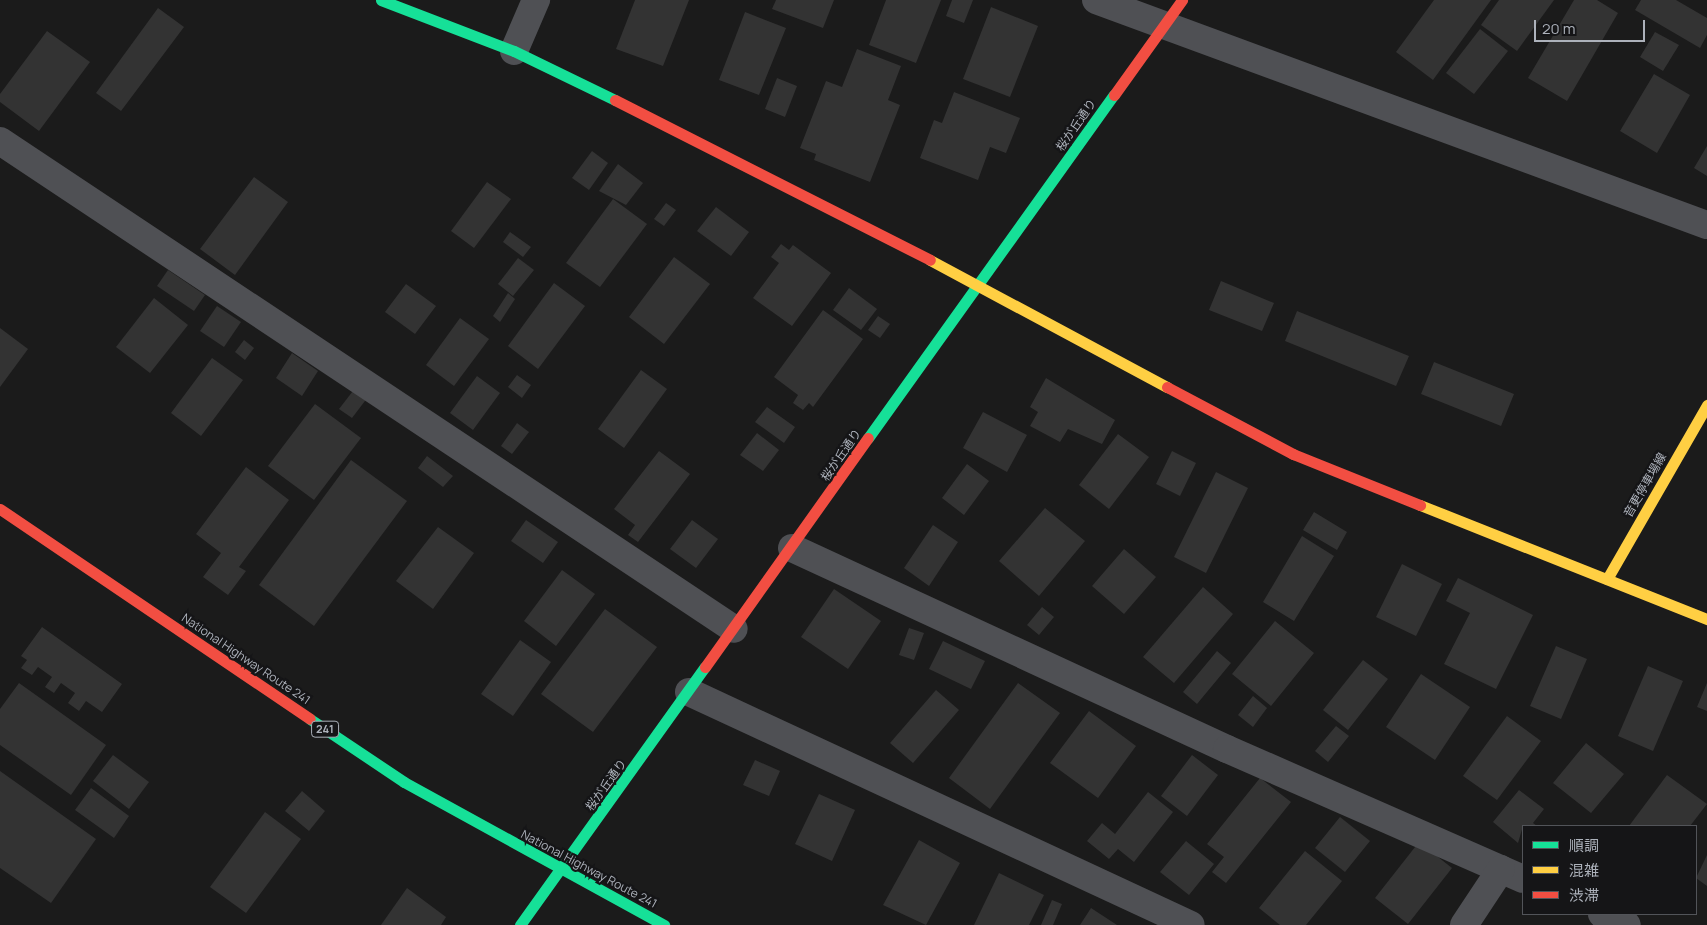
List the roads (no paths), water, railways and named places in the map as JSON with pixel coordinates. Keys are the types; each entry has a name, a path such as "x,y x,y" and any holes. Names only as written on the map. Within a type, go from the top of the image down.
{"main road":[{"path":"381,0 514,51 787,184 976,289 1293,454 1707,619"},
{"name":"桜が丘通り","path":"520,925 561,871 1182,0"},
{"name":"音更停車場線","path":"1607,579 1707,405"},
{"name":"National Highway Route 241","path":"0,510 404,782 561,871 664,925"}],"street":[{"path":"514,51 536,0"},
{"path":"1096,0 1162,28 1707,225"},
{"path":"0,141 734,629"},
{"path":"792,548 1226,749 1512,874 1464,925"},
{"path":"689,692 1191,925"},
{"path":"1604,915 1627,925"}]}
